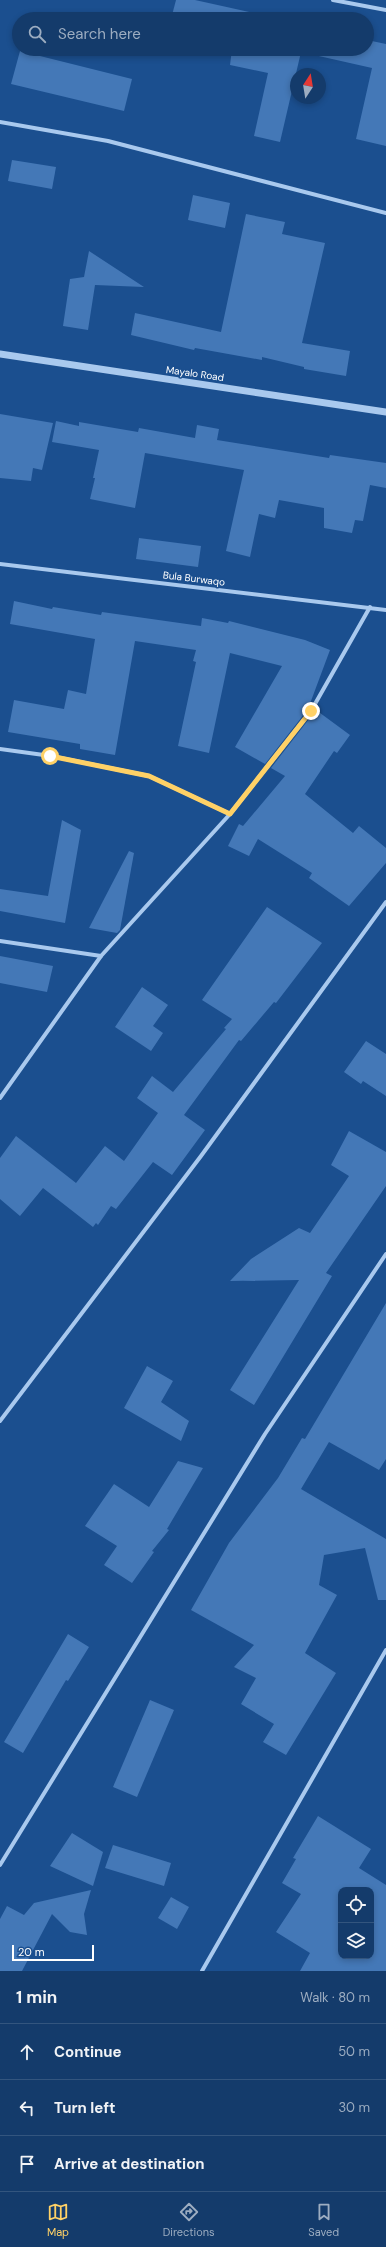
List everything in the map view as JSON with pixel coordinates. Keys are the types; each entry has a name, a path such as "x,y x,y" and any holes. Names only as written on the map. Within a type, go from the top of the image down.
{"street":[{"path":"333,0 386,10"},
{"path":"0,122 108,141 386,214"},
{"name":"Mayalo Road","path":"0,354 386,412"},
{"name":"Bula Burwaqo","path":"0,564 386,610"},
{"path":"0,1098 101,956 230,814 311,711 370,607"},
{"path":"0,749 50,756 149,776 230,814"},
{"path":"0,1421 201,1156 386,902"},
{"path":"0,941 101,956"},
{"path":"0,1865 264,1434 385,1256"},
{"path":"202,1971 386,1650"}],"building":[{"path":"176,0 195,0 249,12 173,12"},
{"path":"374,41 386,44 386,146 356,139 372,68 319,56 374,56"},
{"path":"19,56 40,56 132,79 124,111 11,84"},
{"path":"231,56 300,56 297,68 290,68 290,99 280,142 254,136 268,73 230,65"},
{"path":"12,160 56,167 52,189 8,181"},
{"path":"193,195 230,203 225,228 188,220"},
{"path":"246,214 285,222 282,234 325,243 302,343 350,351 346,376 304,369 304,367 262,357 262,360 195,348 194,350 131,335 135,313 221,332"},
{"path":"89,251 144,287 95,285 88,330 63,326 70,279 84,277"},
{"path":"0,414 53,423 42,470 33,468 31,481 0,478"},
{"path":"56,421 79,426 79,422 138,432 139,428 195,438 197,425 219,429 217,440 329,458 330,455 386,463 386,488 370,485 363,521 355,520 352,533 324,528 324,508 279,500 275,518 259,514 250,557 226,551 244,470 145,453 135,508 90,499 99,450 52,442"},
{"path":"139,538 201,546 198,567 136,559"},
{"path":"14,601 52,609 53,607 101,615 102,612 201,626 202,618 228,623 229,621 305,640 330,650 308,709 265,764 235,747 282,666 230,653 209,753 178,746 196,662 193,661 196,650 135,641 115,755 80,749 80,744 8,732 14,700 64,709 68,690 86,694 95,639 10,624"},
{"path":"316,710 350,735 337,753 334,751 305,794 353,833 359,826 386,848 386,863 349,906 309,878 312,873 258,839 249,856 228,846 239,824 243,826 285,776 271,768"},
{"path":"62,820 81,830 65,923 0,911 0,889 48,896"},
{"path":"129,851 134,853 120,930 117,933 89,928"},
{"path":"267,907 322,943 276,1003 274,1002 241,1041 239,1040 184,1115 205,1130 172,1175 153,1162 116,1209 111,1206 98,1225 96,1223 93,1227 43,1188 20,1216 0,1199 0,1158 16,1136 76,1183 105,1146 124,1161 158,1113 137,1098 152,1076 173,1092 226,1029 224,1028 232,1019 202,1000"},
{"path":"0,956 53,966 47,992 0,983"},
{"path":"142,987 168,1005 153,1026 163,1033 151,1051 115,1027"},
{"path":"366,1041 386,1054 386,1096 363,1081 361,1084 344,1072"},
{"path":"349,1131 386,1152 386,1186 326,1273 332,1276 254,1405 230,1390 299,1280 230,1281 251,1259 299,1228 310,1233 349,1176 331,1165"},
{"path":"386,1303 386,1459 379,1470 329,1442 301,1489 386,1539 386,1600 378,1600 365,1548 324,1555 319,1585 337,1595 305,1653 336,1673 286,1755 263,1742 274,1724 241,1704 256,1678 234,1667 254,1645 191,1610 229,1543 278,1478 302,1438 305,1439"},
{"path":"147,1366 173,1381 161,1402 189,1421 181,1441 124,1408"},
{"path":"178,1461 203,1468 167,1529 169,1530 152,1551 154,1552 132,1583 104,1565 117,1546 85,1526 114,1484 149,1507"},
{"path":"68,1634 89,1647 68,1681 66,1680 23,1753 4,1742"},
{"path":"150,1700 174,1710 137,1797 113,1787"},
{"path":"318,1816 371,1849 359,1868 386,1885 386,1971 300,1971 310,1953 276,1932 301,1894 282,1883 296,1859 293,1858"},
{"path":"72,1833 103,1852 93,1886 50,1866"},
{"path":"113,1845 171,1863 164,1886 105,1868"},
{"path":"91,1890 84,1914 87,1935 70,1932 52,1914 22,1971 0,1971 0,1919 7,1906 24,1915 34,1903"},
{"path":"171,1897 189,1907 177,1929 158,1918"}],"route":[{"path":"50,756 149,776 230,814 311,711"}]}
